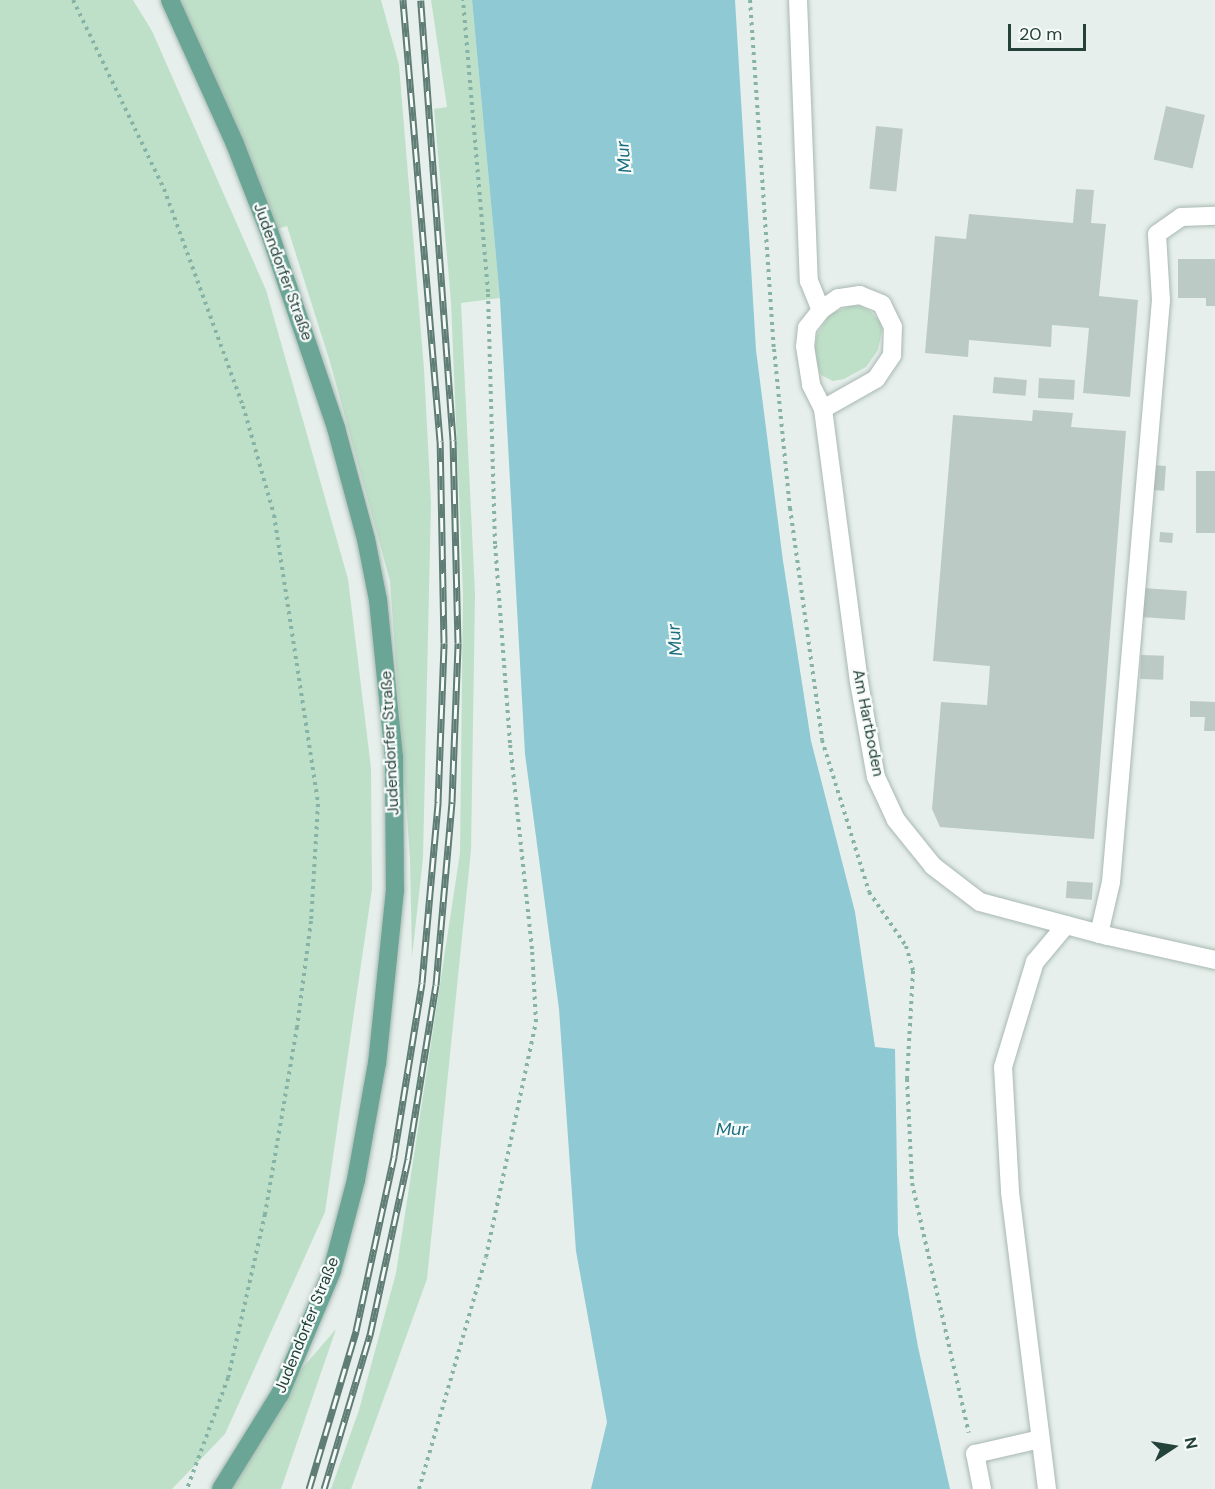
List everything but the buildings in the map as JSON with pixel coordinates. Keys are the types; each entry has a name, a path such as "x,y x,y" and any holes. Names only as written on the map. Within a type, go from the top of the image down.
{"main road":[{"name":"Judendorfer Straße","path":"170,0 235,144 269,231 336,428 366,539 378,600 394,757 395,890 377,1062 356,1180 332,1271 280,1394 221,1489"}],"street":[{"path":"798,0 809,281 820,310 838,298 860,295 882,304 893,327 892,355 876,379 823,409"},
{"path":"1099,934 1111,882 1161,300 1157,234 1181,218 1215,216"},
{"name":"Am Hartboden","path":"820,310 807,328 805,346 812,385 823,409 861,694 876,777 896,820 933,866 980,902 1099,934 1215,960"},
{"path":"1047,1489 1010,1191 1003,1067 1035,962 1066,925"},
{"path":"982,1489 975,1454 1041,1439"}],"path":[{"path":"73,0 164,189 243,406 274,515 318,804 310,933 297,1027 265,1214 228,1378 186,1489"},
{"path":"419,1489 486,1257 536,1022 532,949 510,743 495,544 488,292 463,0"}],"green space":[{"path":"0,0 133,0 152,31 266,290 348,579 371,768 372,889 325,1212 225,1434 172,1489 0,1489"},
{"path":"170,0 381,0 399,65 424,369 431,503 423,858 412,957 410,858 390,581 330,362 287,226 269,231"},
{"path":"431,0 472,0 500,298 461,303 475,594 471,850 427,1279 351,1489 331,1489 359,1410 396,1273 460,853 463,593 451,302 434,109 447,107"},
{"path":"850,306 860,306 870,311 880,322 882,330 878,350 866,367 844,379 833,381 821,375 814,355 817,335 830,314"},
{"path":"336,1329 281,1489 223,1489 280,1394"}],"water":[{"name":"Mur","path":"472,0 735,0 756,350 783,561 811,741 855,912 875,1047 895,1049 898,1234 918,1347 950,1489 591,1489 607,1422 576,1251 559,1009 525,754 500,299"}],"railway":[{"path":"309,1489 356,1331 394,1156 422,983 438,802 444,643 440,441 403,0"},
{"path":"324,1489 370,1335 408,1159 436,985 452,802 458,643 453,440 421,0"}]}
